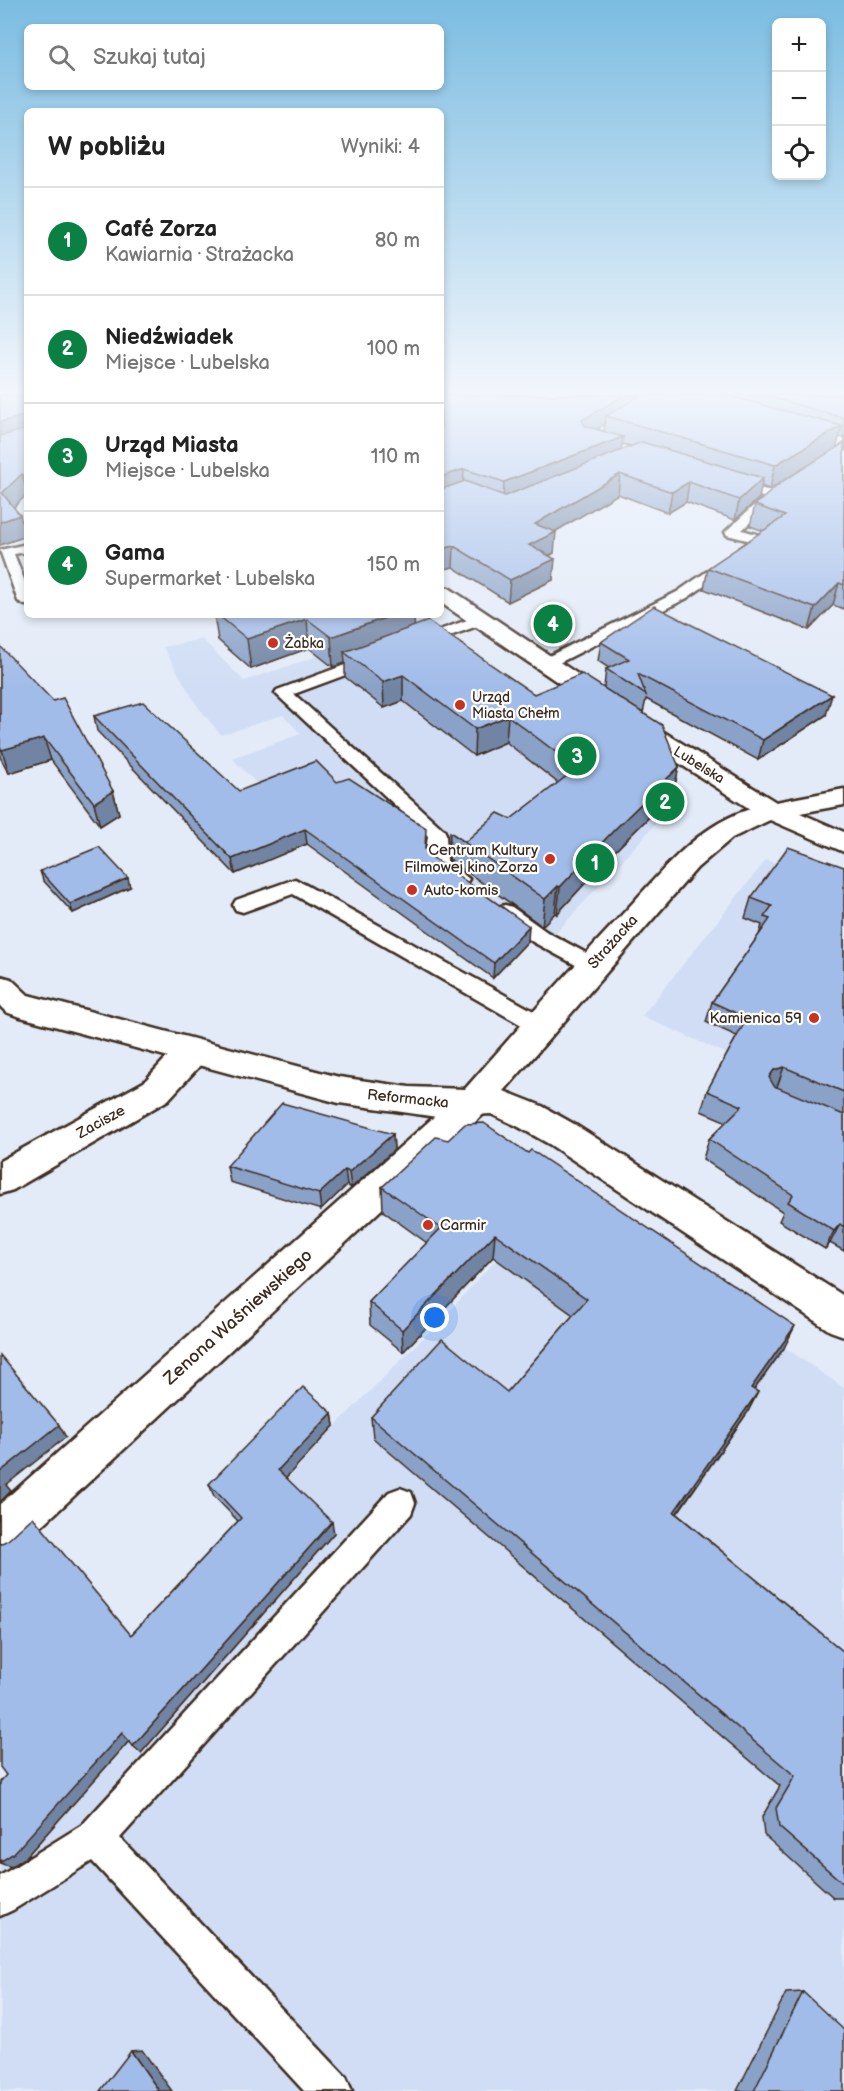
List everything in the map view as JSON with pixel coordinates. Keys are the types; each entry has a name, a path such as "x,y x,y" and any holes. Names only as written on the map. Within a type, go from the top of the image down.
{"street":[{"name":"Lubelska","path":"444,595 655,737 772,811 844,843"},
{"name":"Strażacka","path":"476,1101 592,965 674,876 722,833 741,822 772,811 844,797"},
{"name":"Reformacka","path":"0,987 17,1004 192,1052 376,1097 453,1104 494,1101 527,1115 844,1318"},
{"name":"Zacisze","path":"0,1179 156,1091 192,1052"},
{"name":"Zenona Waśniewskiego","path":"0,1534 476,1101"}],"lane":[{"path":"547,663 682,595 762,540 732,532 776,494 770,493"},
{"path":"24,548 6,551 24,599"},
{"path":"475,891 437,864 437,834 283,693 481,620"},
{"path":"243,905 295,886 540,1025"},
{"path":"494,904 540,937 592,965"},
{"path":"0,1897 95,1838 400,1503"},
{"path":"95,1838 332,2091"}],"shaded area":[{"path":"426,619 549,708 672,780 683,792 677,806 660,819 545,945 264,791 232,758 301,734 283,715 221,735 198,707 163,647 202,639 244,681"},
{"path":"766,860 785,866 844,1106 642,1016"},
{"path":"555,1195 593,1216 844,1388 844,2091 1,2091 0,1797 340,1421 441,1320"}],"building":[{"path":"0,493 2,493 20,515 0,522"},
{"path":"444,493 496,493 505,496 514,493 588,493 535,524 556,532 529,545 555,559 510,580 454,546 444,548"},
{"path":"718,493 747,493 739,500"},
{"path":"769,493 844,493 844,585 839,583 815,608 708,568 785,516 755,505"},
{"path":"654,606 832,695 763,740 638,674 646,695 606,669 629,659 601,642"},
{"path":"222,618 385,618 331,637 307,619 247,639"},
{"path":"428,621 534,694 582,674 662,725 679,767 560,887 558,886 545,899 450,832 465,842 498,813 511,819 577,768 508,716 475,729 403,675 383,682 344,652"},
{"path":"0,646 53,701 63,698 113,791 94,803 44,738 2,750 0,747"},
{"path":"143,702 239,791 316,761 337,782 349,778 426,828 425,849 429,855 529,926 494,963 305,829 232,859 94,716"},
{"path":"99,847 128,878 70,904 40,871"},
{"path":"788,847 844,867 844,1092 784,1067 774,1070 769,1077 774,1086 844,1115 844,1227 840,1224 834,1231 788,1202 793,1195 709,1139 742,1106 707,1091 747,1018 712,1002 770,919 764,917 772,906 751,898"},
{"path":"282,1103 393,1134 349,1172 345,1170 319,1194 227,1166"},
{"path":"484,1123 528,1153 531,1150 795,1326 751,1388 758,1392 674,1512 844,1652 844,1884 779,1827 776,1808 795,1776 371,1417 442,1339 507,1392 587,1299 495,1234 402,1330 369,1302 441,1228 382,1187 436,1137 448,1140 465,1124"},
{"path":"0,1355 59,1425 0,1472"},
{"path":"303,1387 332,1413 278,1470 332,1522 133,1746 122,1733 14,1853 0,1862 0,1782 6,1775 0,1767 0,1544 8,1540 33,1517 131,1635 241,1518 209,1484"},
{"path":"803,1992 844,2030 844,2091 754,2091"},
{"path":"131,2051 159,2091 100,2091"}],"place":[{"name":"Gama","path":"553,624"},
{"name":"Żabka","path":"273,643"},
{"name":"Urząd Miasta Chełm","path":"460,705"},
{"name":"Urząd Miasta","path":"577,756"},
{"name":"Niedźwiadek","path":"665,802"},
{"name":"Centrum Kultury Filmowej kino Zorza","path":"550,859"},
{"name":"Café Zorza","path":"595,863"},
{"name":"Auto-komis","path":"412,890"},
{"name":"Kamienica 59","path":"814,1018"},
{"name":"Carmir","path":"428,1225"}]}
